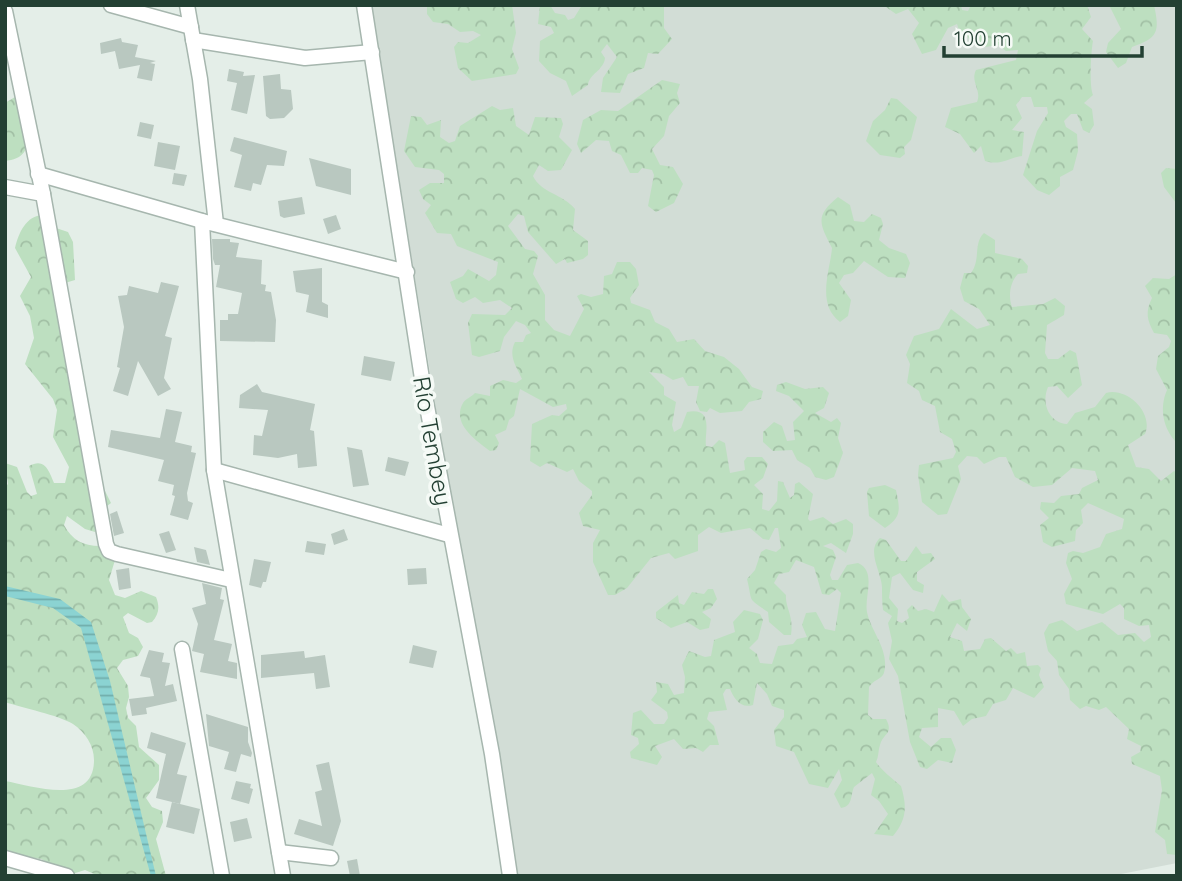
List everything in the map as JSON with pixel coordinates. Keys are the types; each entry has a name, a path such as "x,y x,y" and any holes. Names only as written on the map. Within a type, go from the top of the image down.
{"street":[{"path":"111,5 192,33 304,58 372,52"},
{"path":"187,5 192,33 209,223 214,470 283,876"},
{"name":"Río Tembey","path":"364,5 449,535 492,754 510,876"},
{"path":"5,11 43,194 109,551 231,580"},
{"path":"38,174 209,223 407,272"},
{"path":"5,187 43,194"},
{"path":"214,470 449,535"},
{"path":"182,649 222,876"},
{"path":"279,852 331,858"},
{"path":"5,858 67,876"}],"shaded area":[{"path":"371,5 1177,5 1177,863 1111,876 511,876"}],"green space":[{"path":"427,5 512,5 516,33 512,49 519,68 516,74 472,81 458,68 454,47 458,42 468,43 481,35 473,31 460,32 448,24 433,22 427,14"},
{"path":"540,5 550,5 555,13 565,15 568,20 574,18 582,5 664,5 664,28 672,39 658,54 648,53 644,68 628,74 620,93 601,92 603,78 617,57 607,44 601,52 605,58 602,66 588,85 572,96 566,81 550,73 539,61 540,41 554,33 551,27 538,24"},
{"path":"883,5 961,5 962,10 968,11 971,5 1087,5 1091,17 1082,29 1093,41 1093,95 1084,103 1092,109 1094,125 1089,133 1083,130 1077,114 1071,114 1064,121 1066,127 1077,134 1078,151 1073,170 1060,177 1060,186 1049,195 1037,190 1023,175 1037,131 1048,113 1047,107 1034,107 1031,97 1022,97 1016,105 1022,118 1012,130 1024,132 1022,156 1000,162 985,161 981,146 974,153 960,134 945,127 951,108 977,102 974,78 976,70 1016,60 1018,50 1006,51 998,45 985,47 969,39 966,33 960,33 957,24 948,28 936,50 922,54 912,34 919,23 908,9 896,14"},
{"path":"1109,5 1154,5 1156,14 1155,33 1132,47 1126,63 1118,68 1106,52 1108,43 1121,29"},
{"path":"662,80 680,84 677,93 680,103 669,116 664,136 652,149 660,165 673,167 683,184 674,203 656,212 648,206 654,175 652,170 642,168 638,173 630,173 621,155 612,151 609,141 596,140 581,153 577,144 583,120 601,110 618,111"},
{"path":"20,94 27,126 27,145 24,153 5,161 5,103"},
{"path":"891,98 897,99 917,117 911,140 904,147 905,154 900,158 880,155 866,141 873,121 885,110"},
{"path":"492,106 500,110 513,108 516,126 529,135 535,117 561,118 563,124 559,137 572,150 561,170 548,171 539,165 533,176 541,186 575,209 573,230 588,241 588,255 583,259 567,263 565,259 556,264 528,232 524,216 518,214 508,226 525,249 534,251 538,256 533,274 545,295 545,320 554,330 570,336 584,309 577,296 603,294 604,276 612,274 617,262 630,262 636,269 639,285 630,298 631,303 650,310 655,322 669,329 677,342 694,339 705,351 724,357 739,369 752,387 763,391 761,399 749,402 742,411 720,413 710,408 707,412 700,411 696,402 699,386 688,386 683,377 673,380 663,374 649,372 664,387 664,395 676,402 672,425 674,432 681,428 687,412 702,413 706,422 706,446 712,447 719,440 725,443 730,473 745,470 744,461 747,457 762,457 768,464 763,478 754,485 763,494 762,509 769,511 777,501 778,481 783,482 790,498 794,495 795,484 799,482 813,494 808,519 810,521 823,517 833,524 846,519 853,524 853,534 846,553 831,543 823,546 833,550 836,557 830,575 832,580 838,580 847,565 858,563 867,572 867,612 882,649 885,665 883,675 869,687 868,715 873,719 886,719 889,728 881,741 876,762 901,786 904,800 905,812 893,836 874,834 888,814 871,795 875,779 872,773 854,787 849,803 841,808 834,794 842,780 839,769 828,788 809,784 794,752 776,746 774,730 784,717 784,710 772,706 767,694 757,683 753,705 741,704 730,689 726,689 723,694 727,710 709,712 707,719 714,726 719,745 710,745 703,752 696,748 683,749 674,739 655,746 662,757 657,765 631,758 630,752 639,744 638,738 631,735 633,713 641,710 654,724 664,724 668,718 667,712 651,700 657,692 656,682 668,684 674,695 684,693 685,677 682,665 689,651 705,657 711,656 714,640 735,632 733,622 744,610 760,614 763,620 758,639 749,648 757,654 760,663 772,664 778,646 793,644 797,639 807,637 802,625 806,613 816,612 825,629 835,631 841,593 837,589 829,595 822,594 814,567 796,560 789,572 779,574 774,583 786,595 792,628 791,635 784,635 769,622 768,612 751,599 747,579 755,570 761,552 766,549 776,552 781,548 778,528 775,528 769,540 763,539 750,528 721,533 709,527 698,535 698,551 675,559 669,553 651,558 627,588 615,595 608,595 593,562 593,543 600,530 583,526 579,513 592,491 579,481 573,469 567,472 547,463 540,467 530,461 532,424 552,415 559,416 567,409 566,404 553,407 520,389 514,416 509,420 506,430 495,435 499,443 496,450 490,451 467,431 460,418 463,403 475,393 490,396 490,386 503,380 516,383 522,379 512,352 515,342 523,342 526,335 531,333 525,325 516,321 504,337 500,351 479,357 472,355 468,323 472,314 505,315 512,308 500,300 483,303 475,297 463,303 456,299 450,282 463,276 468,269 489,281 496,275 498,262 457,246 451,234 437,233 425,213 431,205 423,199 419,190 430,183 444,183 444,174 439,170 415,167 404,151 411,116 421,117 427,125 441,120 440,137 449,143 455,141 460,126"},
{"path":"1166,168 1177,169 1177,232 1176,203 1164,187 1161,173"},
{"path":"838,197 850,205 854,221 864,222 872,214 881,218 883,224 879,240 889,248 906,254 910,263 905,278 888,277 864,261 853,273 844,275 839,283 851,300 848,316 840,322 833,315 826,297 832,248 821,220 826,209"},
{"path":"43,215 53,227 68,232 73,242 75,280 65,283 78,368 85,383 81,389 94,448 99,458 99,479 111,503 103,509 95,532 85,529 67,516 64,525 79,541 100,546 115,560 109,580 115,595 125,598 141,591 156,597 158,604 152,622 147,623 128,613 123,617 129,633 138,638 143,647 138,656 123,660 117,668 128,686 126,708 128,718 136,726 139,747 159,765 159,780 146,798 152,807 162,811 163,822 156,839 166,876 99,876 85,870 69,875 41,859 5,853 5,781 45,789 73,789 84,784 91,775 94,760 88,739 73,724 5,702 5,487 8,484 5,463 17,467 31,496 37,494 29,466 43,464 54,483 65,483 69,467 53,437 57,410 53,399 25,364 34,338 30,316 20,296 31,277 15,248 24,226 32,218"},
{"path":"984,233 995,240 995,253 1022,259 1028,266 1027,273 1018,274 1010,289 1012,307 1043,304 1055,298 1065,306 1064,315 1047,325 1045,353 1048,359 1058,359 1070,350 1076,353 1082,385 1068,398 1057,386 1048,387 1045,399 1051,416 1067,424 1075,413 1095,407 1106,393 1122,394 1137,403 1146,418 1145,434 1128,445 1136,467 1149,469 1161,481 1174,471 1177,473 1177,855 1167,854 1165,840 1155,832 1162,790 1160,776 1132,764 1131,757 1140,752 1141,746 1127,739 1129,729 1106,707 1099,710 1086,706 1080,709 1070,700 1069,689 1059,675 1057,661 1048,651 1044,633 1049,624 1062,620 1077,631 1102,622 1118,635 1135,633 1144,642 1151,637 1149,625 1139,626 1124,619 1124,608 1120,604 1103,614 1066,604 1064,594 1072,579 1066,563 1068,553 1083,553 1100,547 1106,534 1122,529 1124,519 1088,503 1081,510 1083,523 1076,530 1075,541 1052,547 1043,542 1040,525 1049,518 1040,509 1041,502 1054,503 1061,496 1079,494 1082,488 1098,480 1095,471 1072,468 1052,485 1033,487 1015,477 1006,457 999,457 984,464 977,457 967,456 958,466 961,479 947,514 938,515 922,502 919,465 953,458 956,452 952,439 940,432 935,406 922,400 919,391 907,383 910,364 906,355 914,336 939,329 951,309 977,329 990,325 979,309 964,301 960,288 964,273 971,273 974,268 979,242"},
{"path":"1177,274 1177,443 1166,425 1163,404 1167,390 1156,369 1158,356 1169,347 1171,341 1167,335 1154,333 1148,320 1152,298 1145,286 1153,278 1169,279"},
{"path":"786,382 805,389 823,387 829,393 824,408 815,413 831,422 837,418 841,423 838,438 843,453 834,477 826,480 815,477 810,468 797,460 792,450 773,451 763,442 763,432 774,422 782,426 787,441 795,440 793,422 804,411 789,396 776,391 777,385"},
{"path":"885,485 896,490 899,507 897,516 885,528 869,516 867,492 869,488"},
{"path":"880,538 886,540 901,561 906,561 916,546 922,554 931,553 935,559 917,572 917,581 924,585 923,593 913,590 900,573 892,577 889,598 898,609 897,621 902,623 909,618 907,610 912,605 918,611 926,609 934,612 942,594 949,602 961,599 962,607 971,619 967,631 957,623 950,637 962,641 964,651 980,649 985,639 991,638 1006,651 1011,648 1017,654 1025,652 1027,666 1038,665 1041,668 1039,675 1044,687 1034,698 1013,688 1006,700 993,704 986,716 972,719 963,726 954,711 938,708 938,727 922,728 919,737 931,747 941,738 951,738 956,750 952,763 938,760 927,769 920,767 910,742 898,676 889,659 892,641 888,623 892,616 883,610 882,587 874,555 876,543"},
{"path":"708,589 713,589 717,599 711,608 702,612 711,619 709,628 700,630 687,622 671,628 656,618 656,612 678,595 679,603 684,605 692,592 704,594"}],"water":[{"path":"5,586 60,599 91,622 110,681 156,876 151,876 81,628 53,608 5,596"}],"building":[{"path":"121,38 122,42 138,45 135,57 156,61 150,63 155,64 152,81 137,78 140,65 119,69 115,51 101,54 100,43"},
{"path":"229,69 244,72 243,76 255,75 247,114 231,110 237,83 227,81"},
{"path":"280,74 281,89 291,90 293,109 284,118 270,119 266,116 263,76"},
{"path":"140,122 154,125 151,139 137,136"},
{"path":"234,137 287,151 284,166 267,165 261,185 253,183 251,191 234,187 242,155 230,151"},
{"path":"158,142 180,146 175,170 154,166"},
{"path":"309,158 351,169 351,195 316,186"},
{"path":"174,173 187,175 184,186 172,184"},
{"path":"302,197 305,214 284,218 280,216 278,201"},
{"path":"336,215 341,229 328,234 323,219"},
{"path":"212,239 230,239 230,242 239,243 236,257 262,260 261,284 266,285 265,291 271,292 276,320 275,342 220,341 220,320 228,320 228,314 238,314 242,293 216,287 220,265 215,265 213,259"},
{"path":"322,268 322,302 328,305 328,318 306,312 309,295 296,292 293,271"},
{"path":"161,282 179,286 165,336 172,338 164,378 171,389 158,396 138,361 128,396 113,391 120,368 117,367 124,327 118,296 127,295 129,286 158,293"},
{"path":"364,356 395,362 391,381 361,375"},
{"path":"257,384 262,392 315,404 310,430 314,431 317,466 298,468 297,454 278,458 253,455 254,435 262,436 268,410 239,408 240,395"},
{"path":"166,409 182,412 175,442 192,446 191,452 196,453 187,493 188,501 193,503 188,520 170,515 175,496 172,495 174,485 158,481 164,460 108,447 111,430 160,438"},
{"path":"347,447 362,450 369,485 353,487"},
{"path":"388,457 409,462 405,476 385,471"},
{"path":"117,511 124,533 114,536 110,514"},
{"path":"344,529 348,540 334,545 331,534"},
{"path":"169,531 176,550 166,553 159,534"},
{"path":"307,541 326,544 324,555 305,552"},
{"path":"194,547 206,550 210,565 197,562"},
{"path":"254,559 271,562 266,582 263,582 261,588 249,585"},
{"path":"129,568 131,588 119,590 116,570"},
{"path":"426,568 427,584 408,585 407,569"},
{"path":"202,583 222,588 220,599 224,600 214,640 232,644 228,661 237,663 237,679 200,672 204,654 192,651 198,624 192,608 206,604"},
{"path":"413,645 437,651 433,668 409,663"},
{"path":"149,650 164,653 162,662 170,663 165,686 173,684 177,701 146,708 147,714 132,716 129,699 154,696 150,678 140,676"},
{"path":"304,651 305,658 325,655 330,687 316,689 314,673 261,678 261,655"},
{"path":"206,714 248,727 251,757 241,754 236,772 224,769 229,752 209,746"},
{"path":"151,732 186,743 177,774 187,776 180,804 156,798 166,754 147,748"},
{"path":"329,762 341,821 333,846 294,834 299,819 322,826 315,792 322,790 316,765"},
{"path":"236,781 251,784 250,788 253,789 249,804 231,799"},
{"path":"172,802 200,809 194,834 166,827"},
{"path":"247,818 252,838 234,842 230,822"},
{"path":"357,859 360,876 350,876 347,861"}]}
